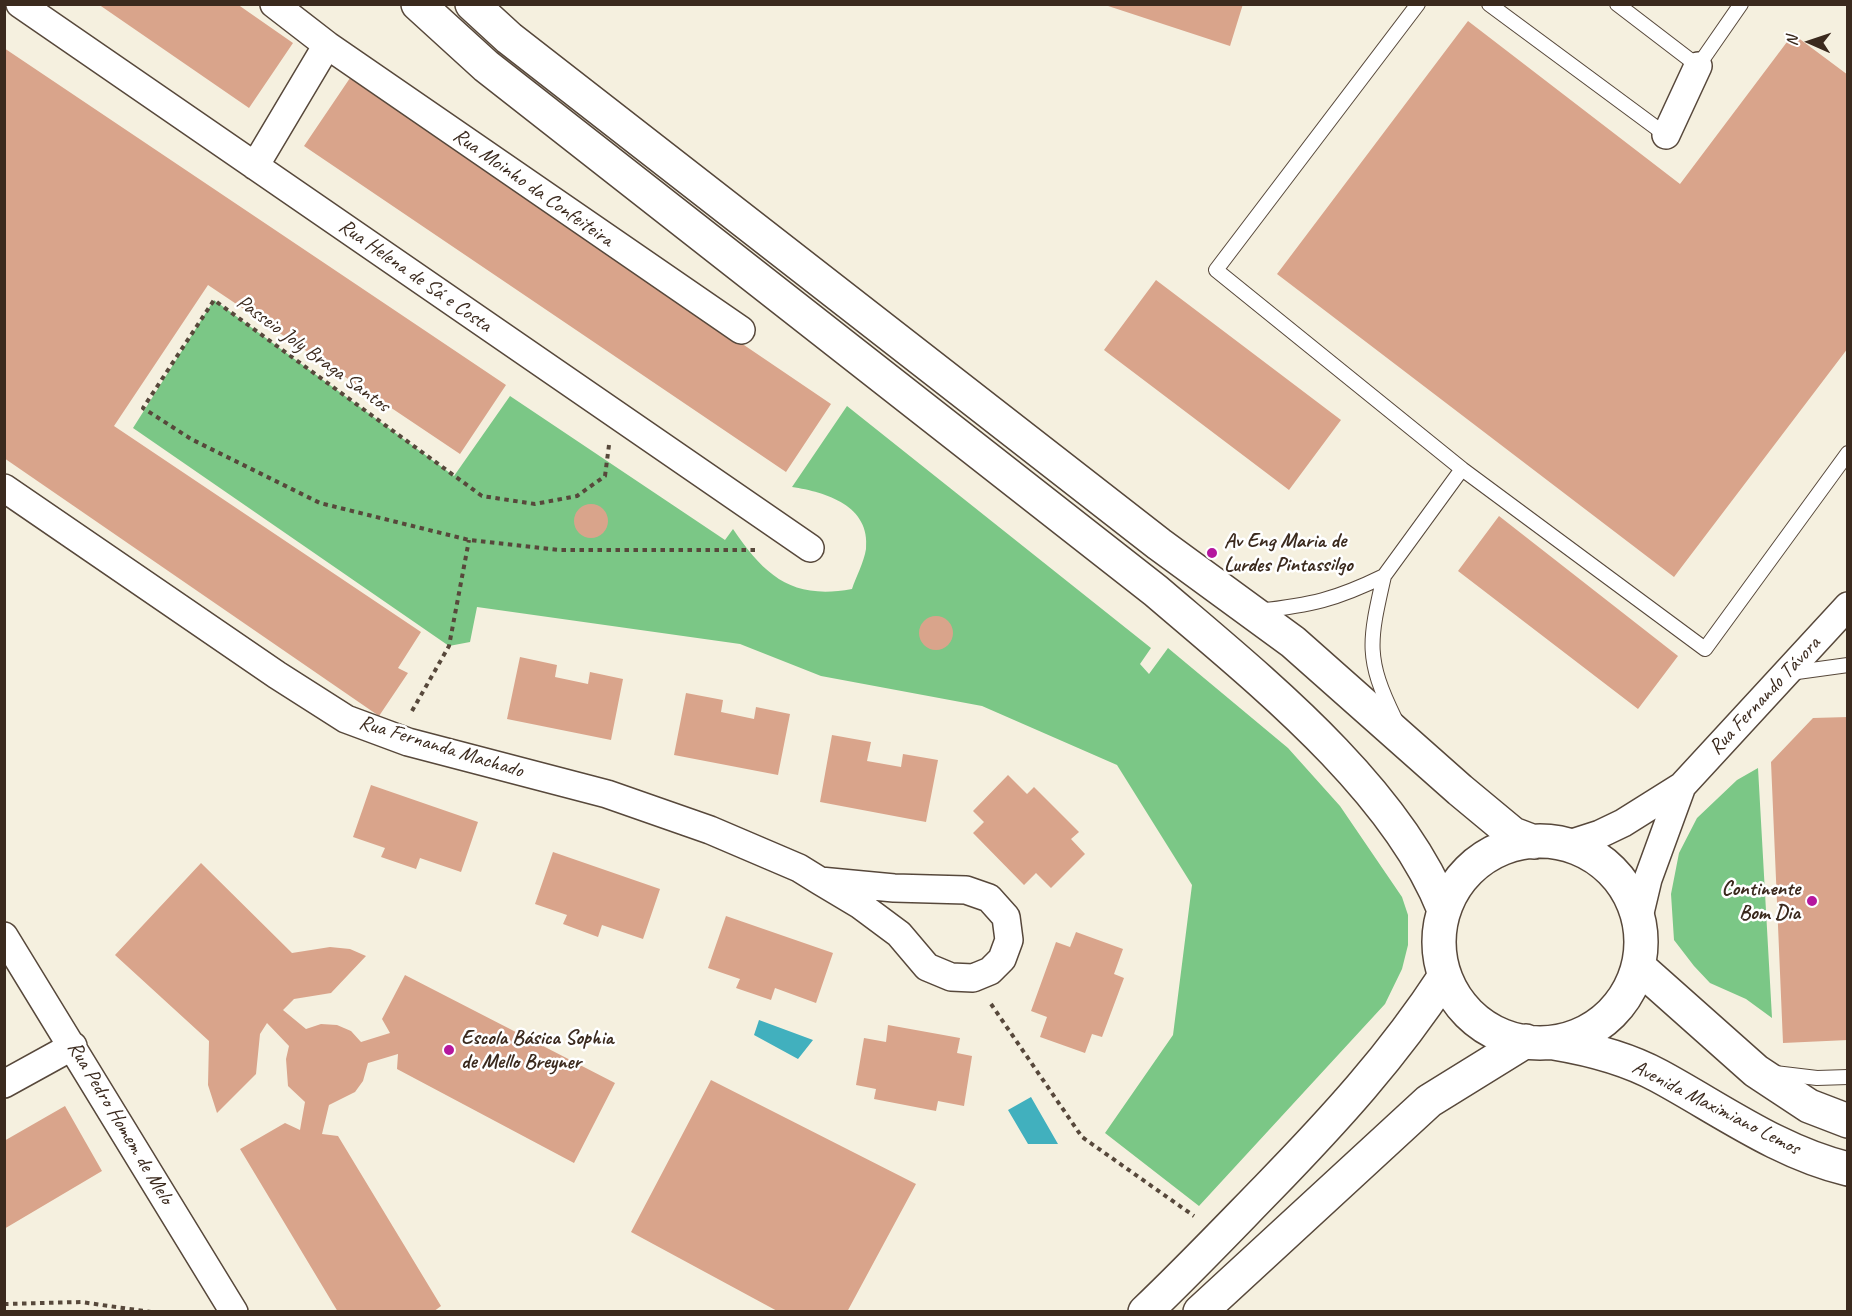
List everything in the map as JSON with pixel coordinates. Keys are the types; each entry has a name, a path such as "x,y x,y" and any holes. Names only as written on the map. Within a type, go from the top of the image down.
{"street":[{"name":"Rua Helena de Sá e Costa","path":"20,4 810,548"},
{"name":"Rua Moinho da Confeiteira","path":"274,4 327,45 741,330"},
{"path":"418,4 486,66 1156,591 1260,681 1315,733 1365,788 1424,869 1444,910"},
{"path":"472,4 509,38 855,308 1159,544 1293,642 1513,834 1534,842"},
{"path":"255,166 327,45"},
{"path":"1666,135 1698,66"},
{"name":"Rua Fernanda Machado","path":"4,488 321,705 346,719 397,738 656,810 770,855 860,905 898,934 927,967 951,977 973,978 990,971 1002,959 1008,940 1006,917 989,898 966,890 894,888 820,881"},
{"name":"Rua Fernando Távora","path":"1569,844 1600,834 1623,823 1682,786 1848,606"},
{"name":"Rua Fernando Távora","path":"1638,921 1648,879 1682,786"},
{"path":"1522,842 1534,842 1569,844 1601,860 1630,893 1641,932 1639,967 1624,999 1599,1024 1568,1040 1538,1042 1508,1038 1482,1025 1457,1001 1445,976 1439,941 1444,910 1461,879 1489,854 1522,842"},
{"name":"Rua Pedro Homem de Melo","path":"4,936 234,1311"},
{"name":"Avenida Maximiano Lemos","path":"1639,967 1756,1071 1809,1106 1848,1121"},
{"path":"1145,1311 1222,1236 1351,1102 1412,1024 1445,976"},
{"path":"1200,1311 1429,1101 1538,1042"},
{"name":"Avenida Maximiano Lemos","path":"1538,1042 1587,1049 1639,1067 1777,1143 1848,1169"},
{"path":"4,1084 73,1046"}],"lane":[{"path":"1418,4 1216,270 1462,469 1705,649 1848,453"},
{"path":"1489,4 1666,135"},
{"path":"1617,4 1698,66 1741,4"},
{"path":"1406,743 1378,684 1371,656 1373,624 1384,576 1462,469"},
{"path":"1251,612 1311,605 1344,596 1384,576"},
{"path":"1785,673 1848,665"},
{"path":"1756,1071 1817,1078 1848,1077"}],"path":[{"name":"Passeio Joly Braga Santos","path":"614,413 605,476 577,496 535,504 482,496 214,300 143,408 191,439 320,502 469,540 559,550 741,551 810,548"},
{"path":"397,738 449,646 469,540"},
{"path":"973,978 1082,1137 1222,1236"},
{"path":"4,1304 81,1302 151,1311"}],"green space":[{"path":"214,300 454,476 510,396 725,540 733,529 769,572 782,581 813,591 831,592 852,589 866,549 866,534 854,512 832,497 792,487 847,406 1151,648 1140,664 1149,674 1168,648 1288,748 1340,806 1402,897 1408,915 1408,945 1402,969 1385,1004 1199,1206 1105,1133 1173,1035 1192,885 1117,765 982,706 821,676 740,644 477,607 470,642 449,646 133,428"},
{"path":"1758,768 1772,1018 1746,999 1710,983 1694,966 1674,940 1671,894 1679,853 1697,818 1737,780"}],"water":[{"path":"759,1020 813,1040 798,1059 754,1035"},
{"path":"1031,1097 1058,1144 1028,1144 1008,1110"}],"building":[{"path":"98,4 237,4 293,43 249,108"},
{"path":"1102,4 1243,4 1230,46"},
{"path":"1468,21 1680,184 1793,34 1848,75 1848,348 1674,577 1277,274"},
{"path":"4,48 506,385 460,454 208,285 114,426 421,632 398,668 408,673 379,716 4,458"},
{"path":"350,78 831,404 786,472 304,146"},
{"path":"1156,280 1341,420 1289,490 1104,350"},
{"path":"591,504 603,509 608,521 603,533 591,538 579,533 574,521 579,509"},
{"path":"1499,516 1678,656 1638,709 1458,571"},
{"path":"936,616 948,621 953,633 948,645 936,650 924,645 919,633 924,621"},
{"path":"520,657 557,665 555,677 588,684 590,672 623,679 611,740 507,719"},
{"path":"686,693 723,700 721,712 754,719 756,707 790,714 778,775 674,755"},
{"name":"Continente Bom Dia","path":"1848,717 1848,1040 1783,1043 1771,762 1813,718"},
{"path":"832,735 871,742 867,761 901,767 903,754 938,760 926,822 820,802"},
{"path":"1008,775 1027,794 1034,787 1079,832 1071,839 1085,854 1051,888 1036,873 1024,885 973,833 984,822 973,811"},
{"path":"371,785 478,822 461,872 420,858 416,869 381,857 385,848 353,837"},
{"path":"553,852 660,889 643,939 602,925 598,937 563,924 567,915 535,904"},
{"path":"201,863 292,953 330,947 350,949 366,956 331,993 294,999 283,1010 306,1029 321,1024 337,1025 351,1031 361,1042 390,1033 382,1019 405,975 615,1083 574,1163 397,1069 398,1054 368,1063 363,1081 355,1092 329,1105 322,1134 338,1136 441,1306 433,1312 338,1312 240,1149 285,1123 300,1130 305,1102 288,1086 286,1059 289,1046 267,1023 260,1034 256,1074 217,1113 208,1085 209,1041 115,955"},
{"path":"726,916 833,953 816,1003 775,988 771,1000 736,988 740,979 708,968"},
{"path":"1076,932 1123,949 1114,974 1124,978 1102,1037 1092,1034 1085,1053 1040,1037 1047,1017 1031,1011 1056,942 1070,947"},
{"path":"888,1025 960,1038 957,1053 972,1056 964,1106 938,1101 936,1111 874,1099 876,1089 856,1085 864,1038 886,1042"},
{"path":"711,1080 916,1184 847,1312 779,1312 631,1232"},
{"path":"65,1106 102,1171 4,1229 4,1141"}],"place":[{"name":"Av Eng Maria de Lurdes Pintassilgo","path":"1212,553"},
{"name":"Continente Bom Dia","path":"1812,901"},
{"name":"Escola Básica Sophia de Mello Breyner","path":"449,1050"}]}
